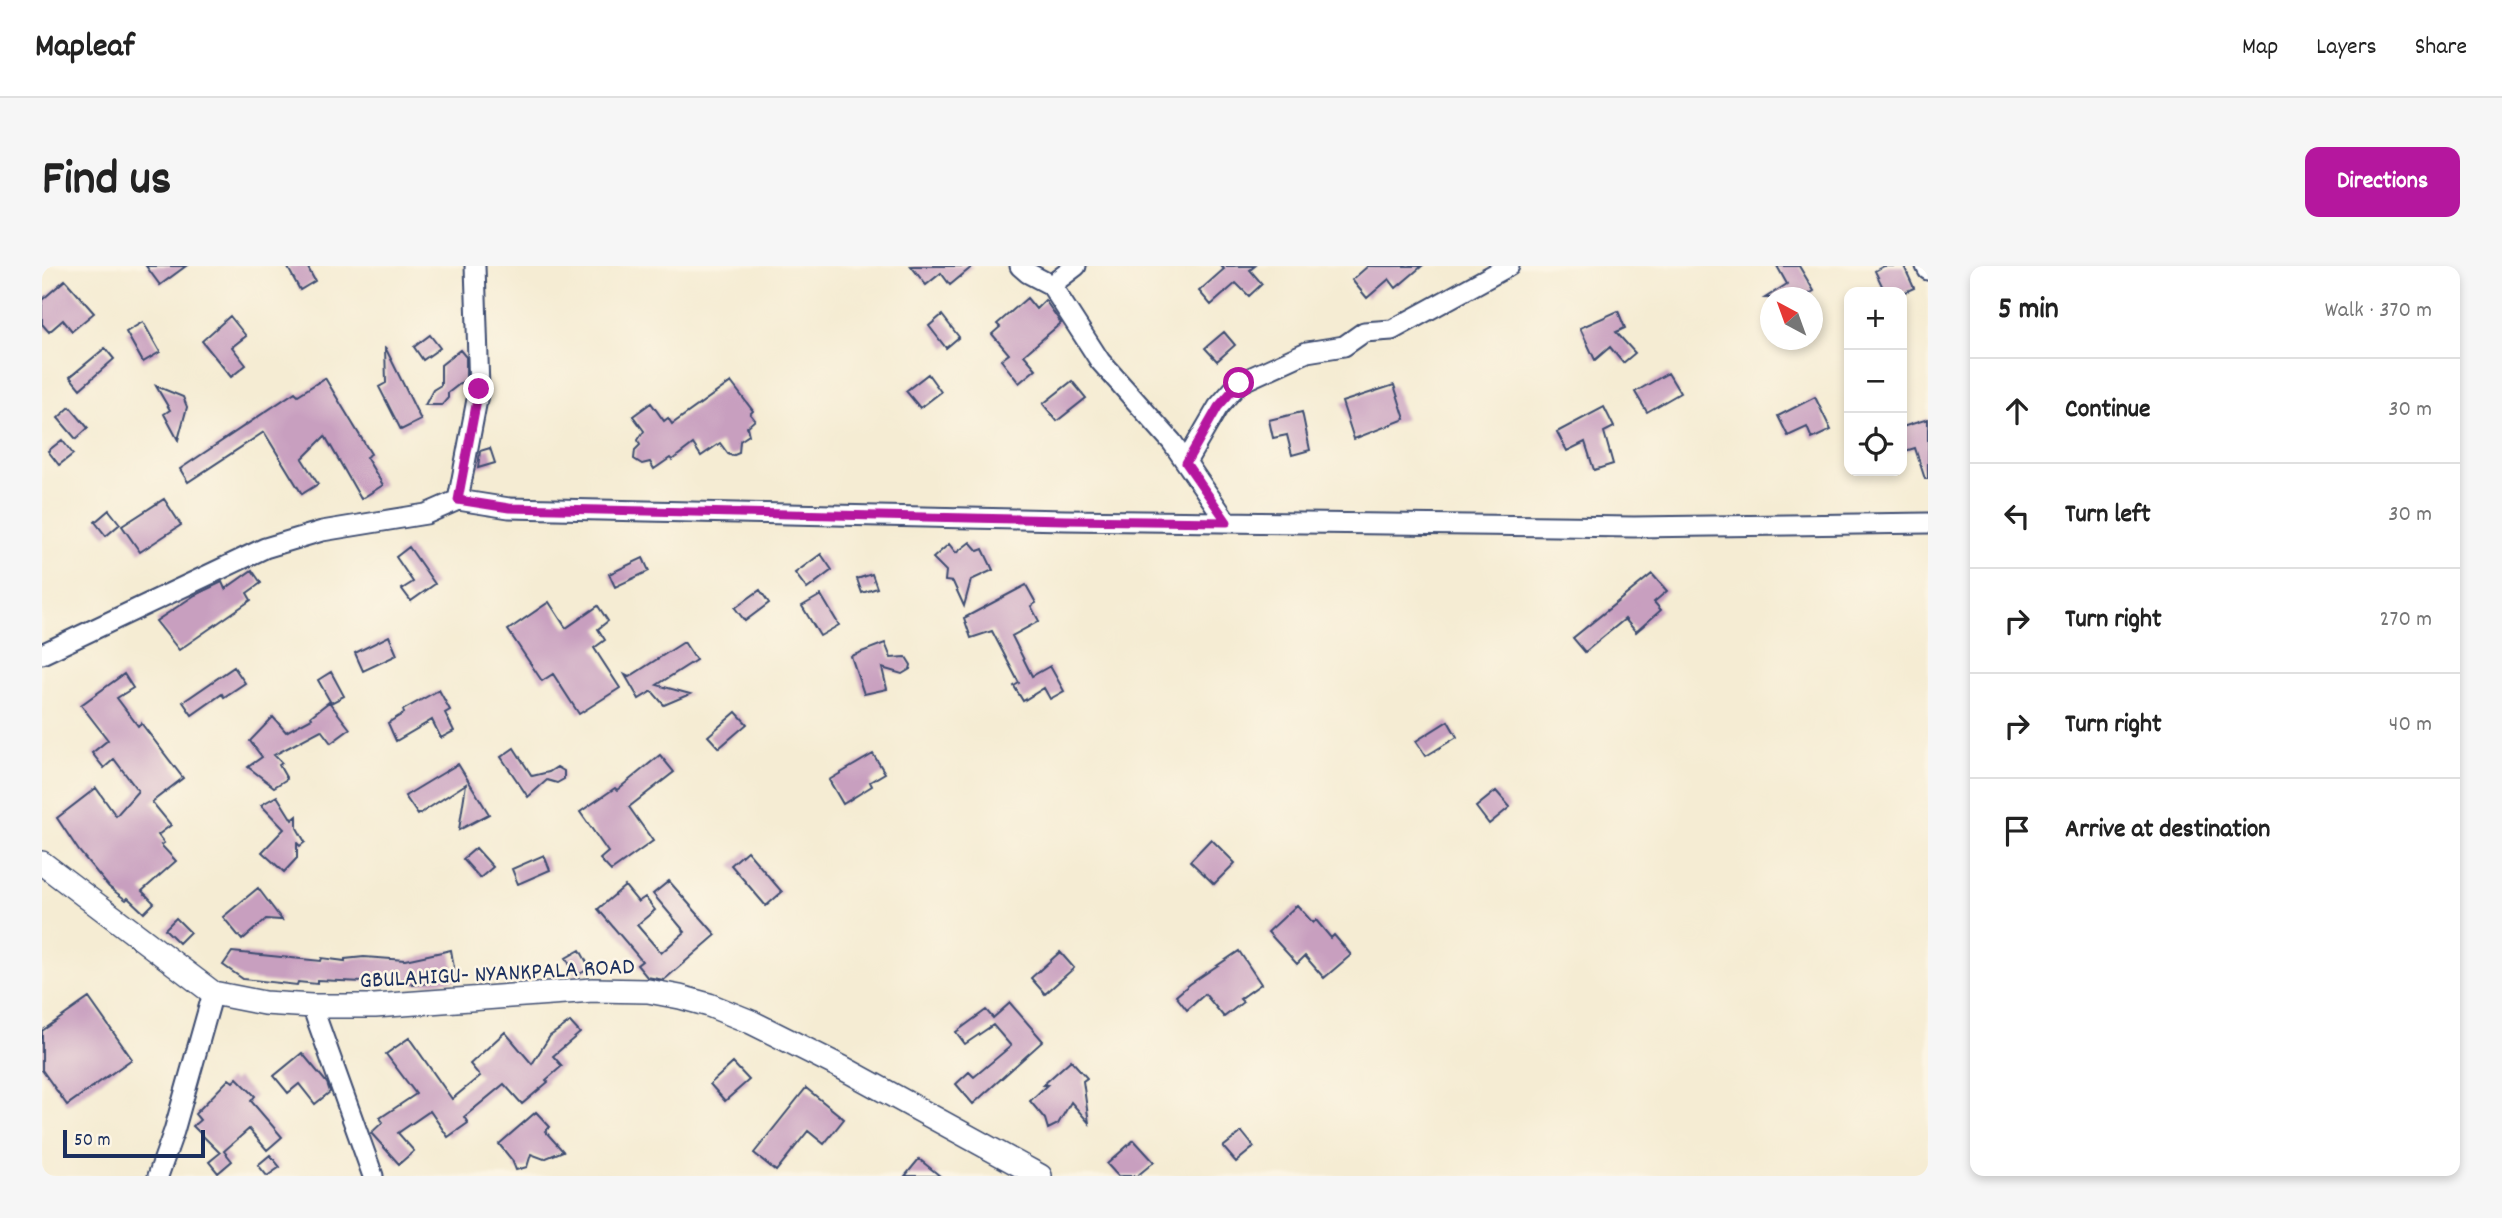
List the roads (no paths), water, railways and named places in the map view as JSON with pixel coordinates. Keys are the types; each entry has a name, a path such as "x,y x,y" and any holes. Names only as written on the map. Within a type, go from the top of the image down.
{"street":[{"path":"458,500 479,389 475,266"},
{"path":"1020,266 1028,274 1051,285 1100,361 1172,442 1227,522"},
{"path":"1051,285 1076,266"},
{"path":"1186,463 1218,407 1239,383 1307,352 1344,346 1364,332 1392,330 1509,266"},
{"path":"42,654 265,548 322,531 426,514 458,500 509,508 1065,520 1634,527 1928,523"},
{"name":"GBULAHIGU- NYANKPALA ROAD","path":"42,863 213,993 264,1003 312,1006 374,1006 593,990 648,991 680,997 751,1022 843,1068 1040,1176"},
{"path":"158,1176 213,993"},
{"path":"312,1006 373,1176"}]}
